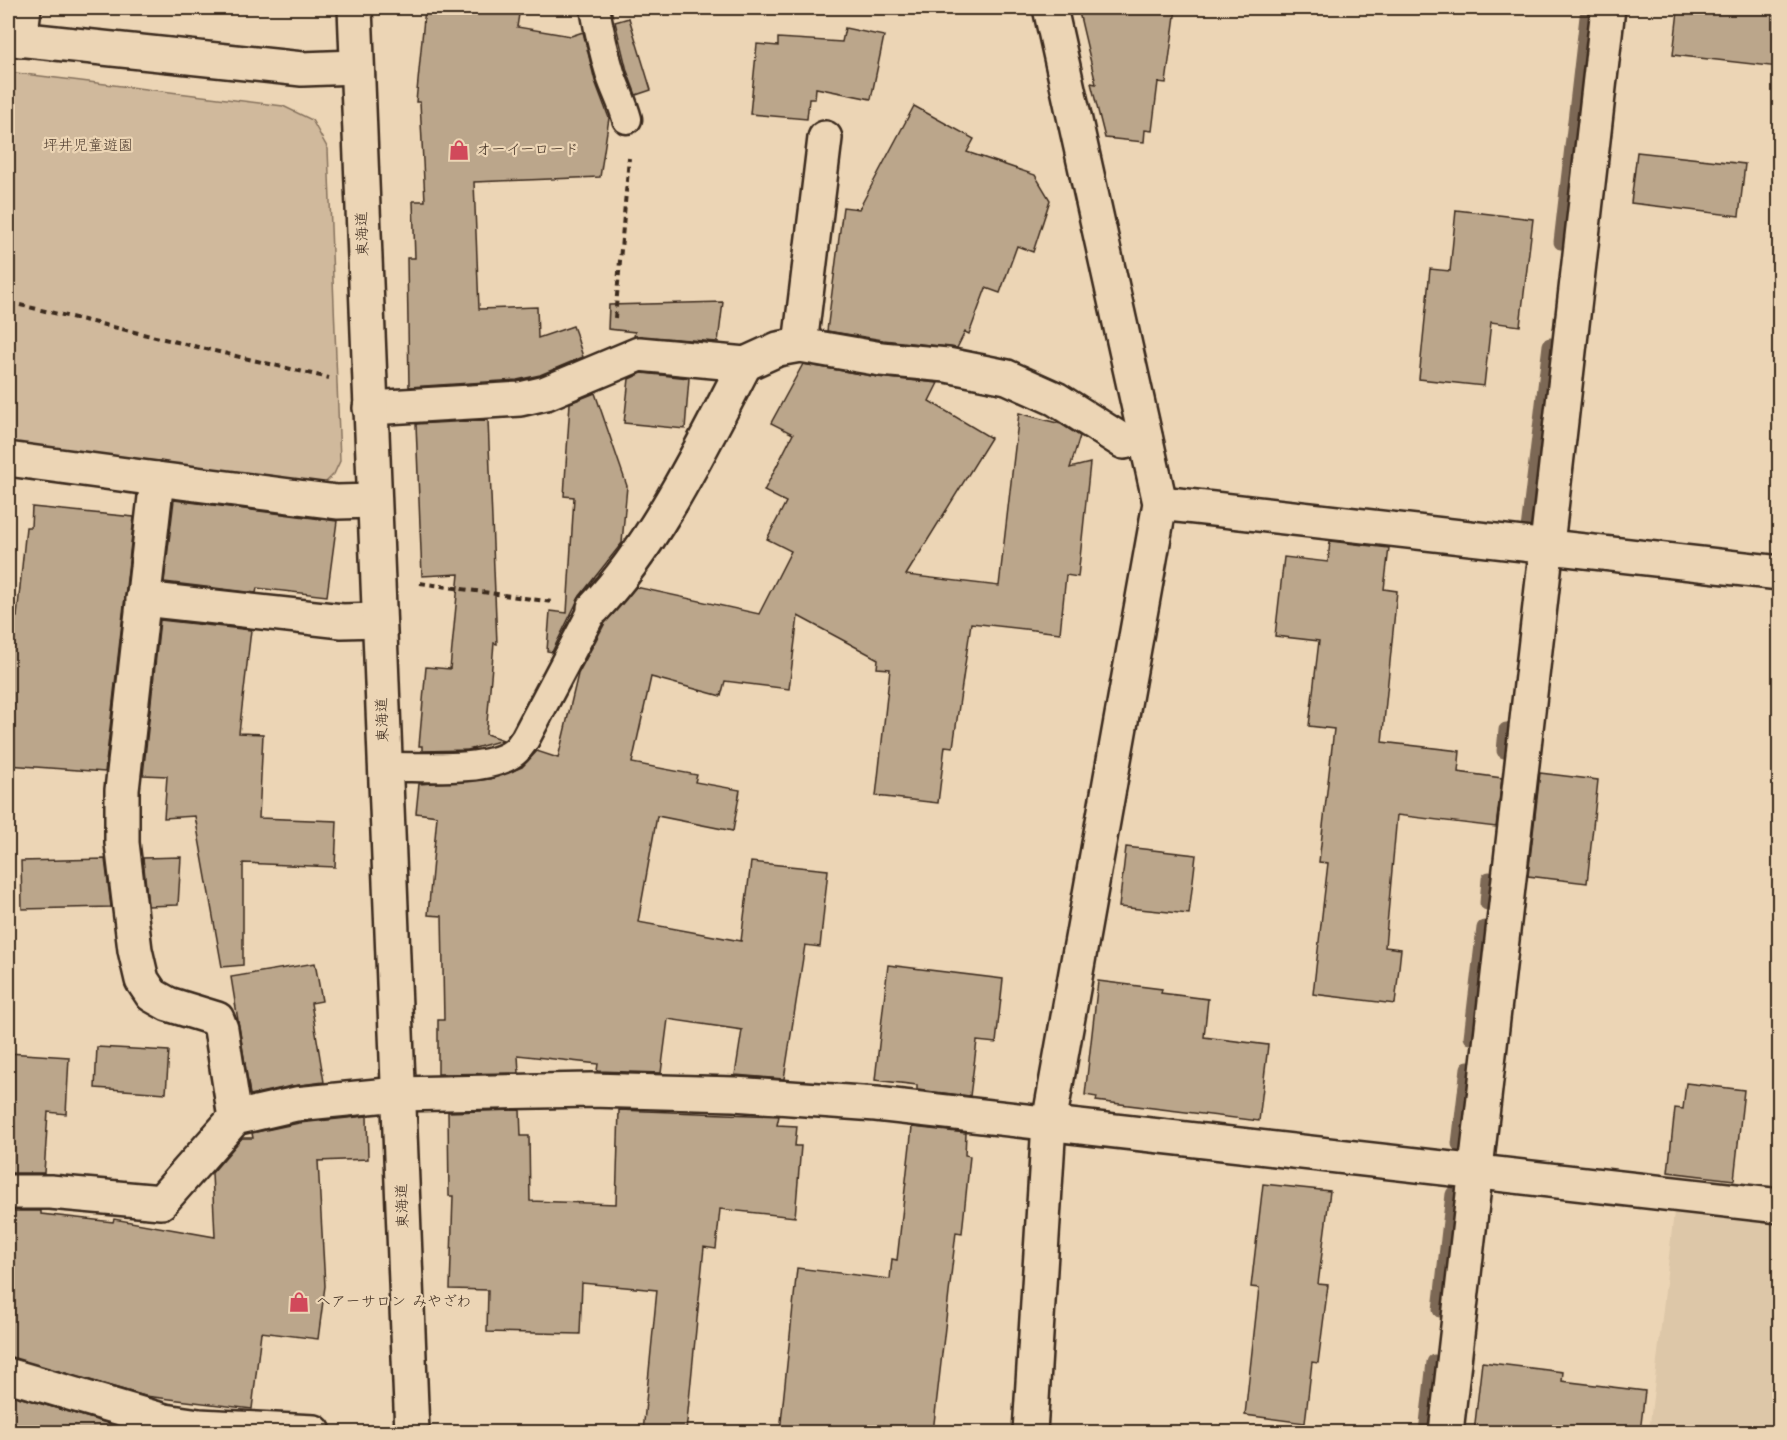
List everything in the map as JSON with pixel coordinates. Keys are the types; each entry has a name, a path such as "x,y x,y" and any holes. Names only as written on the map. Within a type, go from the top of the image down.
{"street":[{"path":"24,8 14,39 302,69 356,67"},
{"name":"東海道","path":"355,8 412,1432"},
{"path":"1030,1432 1049,1123 1160,503 1050,8"},
{"path":"1446,1432 1608,8"},
{"path":"800,345 825,138"},
{"path":"370,408 520,399 546,393 639,354 745,364 778,349 800,345 881,359 947,365 1007,377 1056,399 1124,442 1145,436"},
{"path":"594,608 622,579 697,456 745,364"},
{"path":"15,460 337,502 374,501"},
{"path":"156,479 121,816 135,950 142,980 152,995 168,1004 217,1019 221,1029 236,1118"},
{"path":"1160,503 1779,573"},
{"path":"143,599 342,621 379,620"},
{"path":"8,1192 50,1192 161,1202 236,1118 296,1104 398,1094 591,1090 734,1094 876,1104 1779,1206"},
{"path":"8,1376 165,1421 199,1426 314,1432"}],"lane":[{"path":"595,8 599,35 612,79 622,98 627,119"},
{"path":"385,767 481,764 498,761 514,753 525,739 594,608"}],"path":[{"path":"619,362 613,346 628,194 627,119"},
{"path":"20,305 332,379"},
{"path":"377,584 414,582 594,608"}],"shaded area":[{"path":"1674,1212 1779,1224 1779,1432 1649,1432"}],"green space":[{"name":"坪井児童遊園","path":"8,72 283,106 312,120 328,149 340,461 334,474 324,484 8,447"}],"building":[{"path":"425,8 520,8 517,27 571,36 583,32 595,81 609,118 600,177 474,182 479,309 537,307 538,338 573,326 576,334 583,357 540,375 517,380 409,387 407,258 415,258 413,201 425,201 420,102 416,102"},
{"path":"1078,8 1176,8 1166,83 1158,82 1152,131 1145,130 1144,142 1105,138 1091,83 1096,84"},
{"path":"1695,8 1779,8 1779,67 1673,55 1678,11 1694,13"},
{"path":"629,18 651,90 636,95 627,71 615,22"},
{"path":"845,28 884,36 871,99 816,88 815,99 809,99 807,119 750,114 757,44 778,46 778,38 842,42"},
{"path":"914,106 974,139 967,152 1035,175 1050,200 1033,252 1017,246 1000,293 986,288 969,334 965,332 957,348 827,331 843,207 859,209"},
{"path":"1637,152 1745,164 1739,216 1631,203"},
{"path":"1456,210 1533,219 1520,326 1491,322 1484,386 1419,379 1430,269 1450,271"},
{"path":"723,302 718,342 634,336 635,332 608,329 609,305"},
{"path":"803,364 878,377 938,383 929,401 991,438 906,575 999,586 1019,413 1061,424 1080,436 1070,468 1090,463 1078,577 1066,575 1060,633 971,623 953,747 945,746 938,803 876,796 890,669 877,668 878,659 798,616 789,689 725,681 721,696 651,677 632,763 697,775 695,782 740,790 733,831 657,816 638,922 741,941 751,862 828,870 820,947 805,945 784,1079 735,1075 742,1030 668,1019 661,1073 597,1071 598,1064 518,1055 519,1073 438,1074 438,1020 444,1020 442,916 428,915 437,816 416,813 419,784 491,779 522,767 537,751 558,758 578,674 605,623 636,587 759,614 791,551 767,539 786,502 764,491 793,434 771,423"},
{"path":"642,373 689,378 685,429 624,423 629,379"},
{"path":"595,393 627,486 622,543 580,596 552,652 547,651 550,611 567,613 574,497 564,496 570,403"},
{"path":"488,420 497,644 494,643 486,734 503,740 468,750 422,751 422,746 419,746 426,667 450,669 459,574 422,576 416,424"},
{"path":"174,500 337,521 327,596 257,588 256,593 164,582"},
{"path":"32,507 134,517 105,772 8,765 8,616 17,617 26,527 31,527"},
{"path":"1330,541 1389,548 1384,589 1397,591 1382,742 1460,751 1458,772 1502,778 1496,827 1397,815 1385,947 1401,949 1395,1004 1313,994 1328,863 1319,862 1334,729 1309,726 1319,641 1275,636 1284,557 1328,562"},
{"path":"160,620 251,630 239,733 263,734 259,818 337,821 335,867 243,863 243,965 222,967 195,816 164,818 167,776 143,775"},
{"path":"1540,773 1598,780 1587,883 1528,876"},
{"path":"1126,847 1196,855 1189,914 1119,907"},
{"path":"181,857 178,905 148,906 143,858"},
{"path":"105,859 111,907 22,909 21,861"},
{"path":"315,963 322,1001 311,1003 324,1082 250,1095 231,977"},
{"path":"888,965 1003,979 996,1043 977,1041 970,1096 917,1090 917,1085 875,1080"},
{"path":"1098,981 1162,989 1161,993 1208,999 1204,1037 1268,1045 1259,1121 1096,1101 1097,1097 1085,1095"},
{"path":"97,1047 169,1051 166,1093 95,1088"},
{"path":"8,1053 69,1057 66,1114 48,1112 44,1173 8,1173"},
{"path":"1686,1083 1744,1090 1734,1180 1668,1172 1675,1108 1683,1109"},
{"path":"520,1110 521,1136 529,1136 530,1201 616,1204 619,1110 779,1116 777,1125 797,1126 795,1146 801,1146 795,1217 720,1209 716,1249 704,1247 686,1432 643,1432 657,1290 582,1283 580,1334 487,1332 488,1290 450,1289 453,1196 449,1196 448,1112"},
{"path":"367,1116 368,1159 318,1161 325,1286 318,1339 261,1332 252,1409 145,1396 8,1357 8,1211 41,1211 41,1214 113,1222 114,1219 215,1237 212,1173 242,1138 253,1138 252,1133 299,1123"},
{"path":"912,1127 966,1133 965,1155 970,1156 962,1233 956,1232 933,1432 780,1432 797,1268 890,1279 892,1259 897,1260"},
{"path":"1263,1184 1330,1191 1318,1284 1328,1285 1318,1363 1312,1362 1305,1423 1245,1415 1259,1288 1251,1287"},
{"path":"1482,1362 1563,1372 1562,1381 1645,1391 1640,1432 1474,1432"},
{"path":"8,1394 131,1430 130,1432 8,1432"}],"waterway":[{"path":"1561,242 1588,8"},
{"path":"1528,529 1550,345"},
{"path":"1504,751 1506,730"},
{"path":"1487,903 1489,879"},
{"path":"1471,1037 1484,928"},
{"path":"1459,1144 1468,1068"},
{"path":"1440,1310 1453,1194"},
{"path":"1426,1432 1434,1362"}],"place":[{"name":"オーイーロード","path":"459,150"},
{"name":"ヘアーサロン みやざわ","path":"299,1302"}]}
